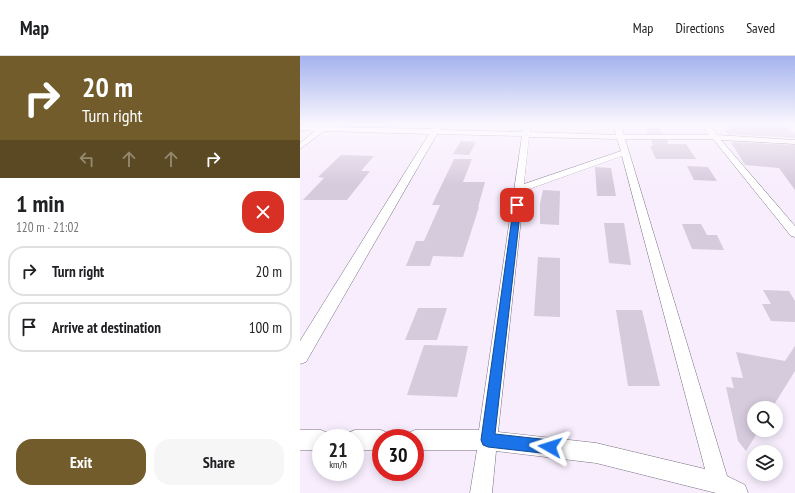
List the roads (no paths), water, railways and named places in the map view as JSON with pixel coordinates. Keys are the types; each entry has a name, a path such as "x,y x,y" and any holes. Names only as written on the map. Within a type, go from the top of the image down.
{"street":[{"path":"300,356 427,144"},
{"path":"481,493 525,144"},
{"path":"623,144 718,483"},
{"path":"720,144 795,232"},
{"path":"519,189 625,152"},
{"path":"300,440 312,440"},
{"path":"424,440 488,440 596,453 718,483 737,493"}]}
